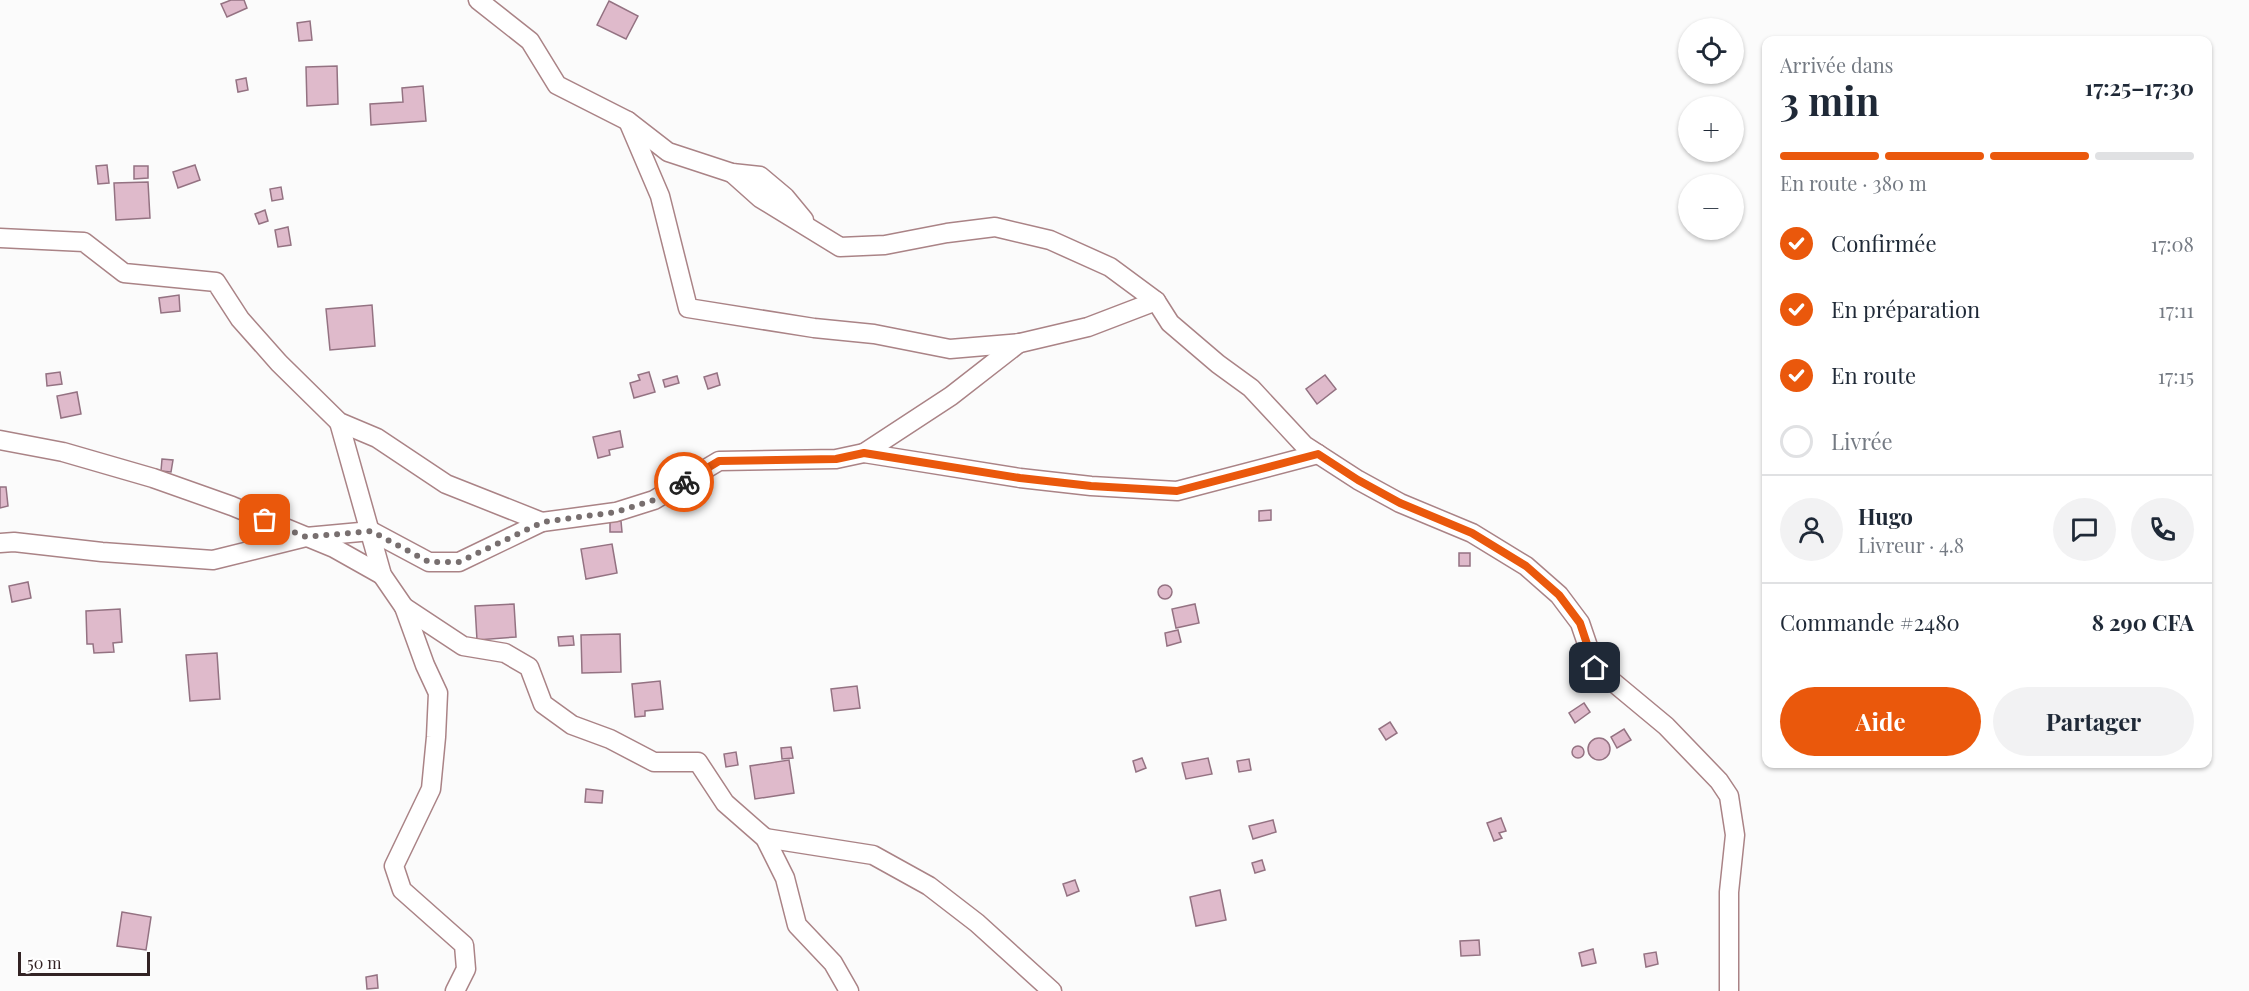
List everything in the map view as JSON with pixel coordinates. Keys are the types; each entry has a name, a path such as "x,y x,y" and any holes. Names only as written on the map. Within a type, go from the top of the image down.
{"street":[{"path":"478,0 530,41 557,85 628,121 668,152 732,173 760,198 840,247 885,245 947,233 995,227 1050,240 1110,267 1156,301 1170,323 1218,364 1251,388 1304,445 1358,480 1400,503 1472,533 1526,566 1559,595 1580,623 1595,668 1666,726 1719,781 1729,796 1735,835 1729,892 1729,991"},
{"path":"628,121 660,196 688,308 874,334 950,349 1020,343 1088,327 1156,301"},
{"path":"0,238 84,242 124,273 216,282 240,319 279,363 339,422 377,438 446,484 543,522"},
{"path":"0,543 14,542 102,552 213,560 306,537 371,531 429,562 459,562 543,522 616,512 654,500 719,461 836,459 864,453 951,396 1020,343"},
{"path":"339,422 382,574 404,607 438,693 431,789 394,866 402,890 464,945 466,969 455,991"},
{"path":"0,440 63,452 153,478 231,506 334,548 382,574"},
{"path":"864,453 1020,478 1091,486 1177,491 1318,454"},
{"path":"404,607 463,646 505,653 529,667 543,704 572,725 610,739 654,762 698,762 725,802 765,838 785,878 797,925 833,963 849,991"},
{"path":"765,838 873,855 928,886 968,916 1052,991"}],"building":[{"path":"231,0 244,0 247,8 227,17 221,4"},
{"path":"609,1 638,16 626,39 597,25"},
{"path":"310,21 312,40 299,41 297,23"},
{"path":"337,66 338,104 307,106 306,67"},
{"path":"246,78 248,90 238,92 236,80"},
{"path":"423,86 426,121 371,125 370,104 403,102 402,88"},
{"path":"107,165 109,183 98,184 96,166"},
{"path":"195,165 200,180 178,188 173,172"},
{"path":"134,166 148,166 148,178 134,179"},
{"path":"148,182 150,218 116,220 114,183"},
{"path":"281,187 283,199 272,201 270,189"},
{"path":"265,210 268,221 259,224 255,214"},
{"path":"288,227 291,245 278,247 275,230"},
{"path":"179,295 180,311 161,313 159,298"},
{"path":"372,305 375,346 330,350 326,309"},
{"path":"60,372 62,384 47,386 46,374"},
{"path":"649,372 655,392 634,398 630,383 640,380 638,375"},
{"path":"717,373 720,385 708,389 704,377"},
{"path":"1325,375 1336,389 1317,404 1306,389"},
{"path":"677,376 679,383 665,387 663,380"},
{"path":"77,392 81,414 61,418 57,396"},
{"path":"620,431 623,447 609,450 610,455 598,458 593,437"},
{"path":"162,459 173,460 171,472 161,471"},
{"path":"0,487 6,487 8,506 0,508"},
{"path":"1271,510 1271,520 1259,521 1259,511"},
{"path":"610,521 621,521 622,532 610,532"},
{"path":"612,544 617,573 586,579 581,549"},
{"path":"1459,553 1470,553 1470,566 1459,566"},
{"path":"28,582 31,598 12,602 9,586"},
{"path":"1165,585 1170,587 1172,592 1170,597 1165,599 1160,597 1158,592 1160,587"},
{"path":"514,604 516,637 477,640 475,606"},
{"path":"1195,604 1199,623 1176,628 1172,609"},
{"path":"120,609 122,642 113,643 114,652 94,653 93,644 87,644 86,611"},
{"path":"1178,630 1181,642 1167,646 1165,633"},
{"path":"620,634 621,672 582,673 581,635"},
{"path":"573,636 574,645 559,646 558,637"},
{"path":"217,653 220,699 190,701 186,655"},
{"path":"660,681 663,709 645,711 645,716 635,717 632,684"},
{"path":"857,686 860,708 834,711 831,689"},
{"path":"1584,703 1590,712 1575,723 1569,713"},
{"path":"1390,722 1397,733 1386,740 1379,729"},
{"path":"1624,729 1631,740 1617,748 1611,737"},
{"path":"1599,738 1607,741 1610,749 1607,757 1599,760 1591,757 1588,749 1591,741"},
{"path":"1580,746 1584,752 1580,758 1576,758 1572,750"},
{"path":"791,747 793,758 782,759 781,748"},
{"path":"736,752 738,765 726,767 724,754"},
{"path":"1142,758 1146,768 1136,772 1133,761"},
{"path":"1208,758 1212,774 1186,779 1182,763"},
{"path":"1249,759 1251,770 1239,772 1237,761"},
{"path":"789,760 794,793 755,799 750,766"},
{"path":"586,789 603,791 602,803 585,802"},
{"path":"1501,818 1506,831 1499,833 1502,838 1494,841 1487,823"},
{"path":"1273,820 1276,832 1253,839 1249,826"},
{"path":"1262,860 1265,870 1255,873 1252,863"},
{"path":"1075,880 1079,891 1067,896 1063,884"},
{"path":"1220,890 1226,920 1196,926 1190,897"},
{"path":"122,912 151,917 146,950 117,946"},
{"path":"1479,940 1480,955 1461,956 1460,941"},
{"path":"1593,949 1596,963 1582,966 1579,953"},
{"path":"1656,952 1658,964 1646,967 1644,954"},
{"path":"377,975 378,988 367,989 366,977"}],"way so far":[{"path":"265,520 306,537 371,531 429,562 459,562 543,522 616,512 654,500 684,482"}],"route":[{"path":"684,482 719,461 836,459 864,453 1020,478 1091,486 1177,491 1318,454 1358,480 1400,503 1472,533 1526,566 1559,595 1580,623 1595,668"}]}
